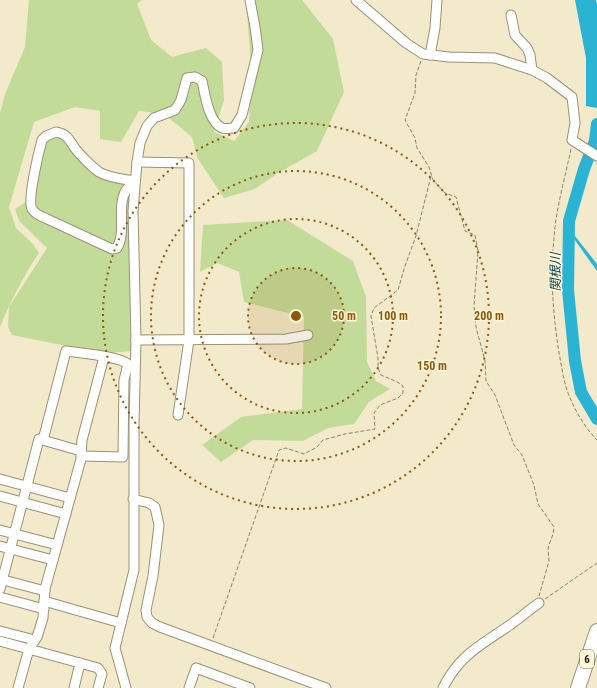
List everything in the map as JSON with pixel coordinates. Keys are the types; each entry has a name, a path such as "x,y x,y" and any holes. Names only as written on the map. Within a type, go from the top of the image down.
{"highway":[{"name":"6","path":"578,688 597,631"}],"street":[{"path":"126,688 115,648 134,570 133,499 136,340 133,211 140,143 147,126 154,118 175,110 181,100 187,78 195,77 202,81 211,116 217,124 223,129 234,128 242,115 258,50 250,0"},
{"path":"356,0 406,43 426,55 495,58 532,70 547,78 572,97 575,123 573,141 597,156"},
{"path":"426,55 435,28 436,0"},
{"path":"511,15 515,35 527,48 530,54 532,70"},
{"path":"56,132 68,137 75,148 99,172 116,178 135,181 127,189 124,196 121,216 121,242 117,248 112,249 37,214 30,203 42,140 51,133 56,132"},
{"path":"137,162 190,163 189,340 178,415"},
{"path":"136,340 286,339 308,335"},
{"path":"43,440 66,351 104,357 128,364 124,380 123,457 81,453 39,439 1,583 45,591"},
{"path":"18,688 28,649 37,637 43,618 45,591 66,514 81,453 82,440 104,357"},
{"path":"0,479 70,498"},
{"path":"0,496 66,514"},
{"path":"133,499 149,503 155,507 158,519 153,576 146,603 147,617 152,623 326,688"},
{"path":"0,530 57,545"},
{"path":"0,546 53,560"},
{"path":"0,597 121,623"},
{"path":"444,688 449,676 459,663 477,647 510,625 539,602"},
{"path":"0,631 35,640"},
{"path":"0,641 98,668 102,674 98,688"},
{"path":"74,688 80,663"},
{"path":"189,688 196,668 250,688"}],"path":[{"path":"426,55 416,75 415,93 405,120 415,138 417,148 429,168 433,180 445,193 456,197 465,231 475,236 478,251 474,306 476,327 485,361 486,381 495,395 514,445 522,455 534,484 538,504 554,527 548,548 549,561 539,596 539,602"},
{"path":"573,141 554,238 552,263 553,305 562,369 570,399 579,416 597,440"},
{"path":"211,645 279,450 286,448 304,454 317,447 324,440 345,434 375,429 374,413 380,405 398,398 403,393 404,386 396,380 389,379 381,375 378,368 378,358 371,316 374,308 398,290 416,236 431,176"},
{"path":"539,602 597,563"}],"green space":[{"path":"29,0 142,0 137,4 151,40 172,57 206,48 222,62 224,100 214,132 234,141 249,122 251,65 246,0 302,0 333,39 344,92 317,151 278,173 255,189 224,198 198,159 192,137 164,114 139,111 121,142 100,139 100,111 75,107 34,122 9,207 16,228 33,244 39,253 8,307 0,327 0,113 5,94 25,47"},
{"path":"53,130 78,147 100,169 132,176 129,200 131,351 109,353 66,346 12,335 8,327 9,307 47,248 19,221 15,209 26,202 33,161"},
{"path":"287,220 353,261 366,297 367,362 376,381 390,389 369,402 354,424 328,428 303,441 253,440 221,462 202,445 241,417 302,409 304,317 244,302 239,272 217,263 200,272 203,225"}],"water":[{"path":"575,0 596,0 597,4 597,108 586,106 586,58"},
{"path":"567,229 571,231 597,264 597,271"}],"waterway":[{"name":"関根川","path":"597,124 595,141 584,169 569,221 568,290 575,361 581,392 597,419"}]}
